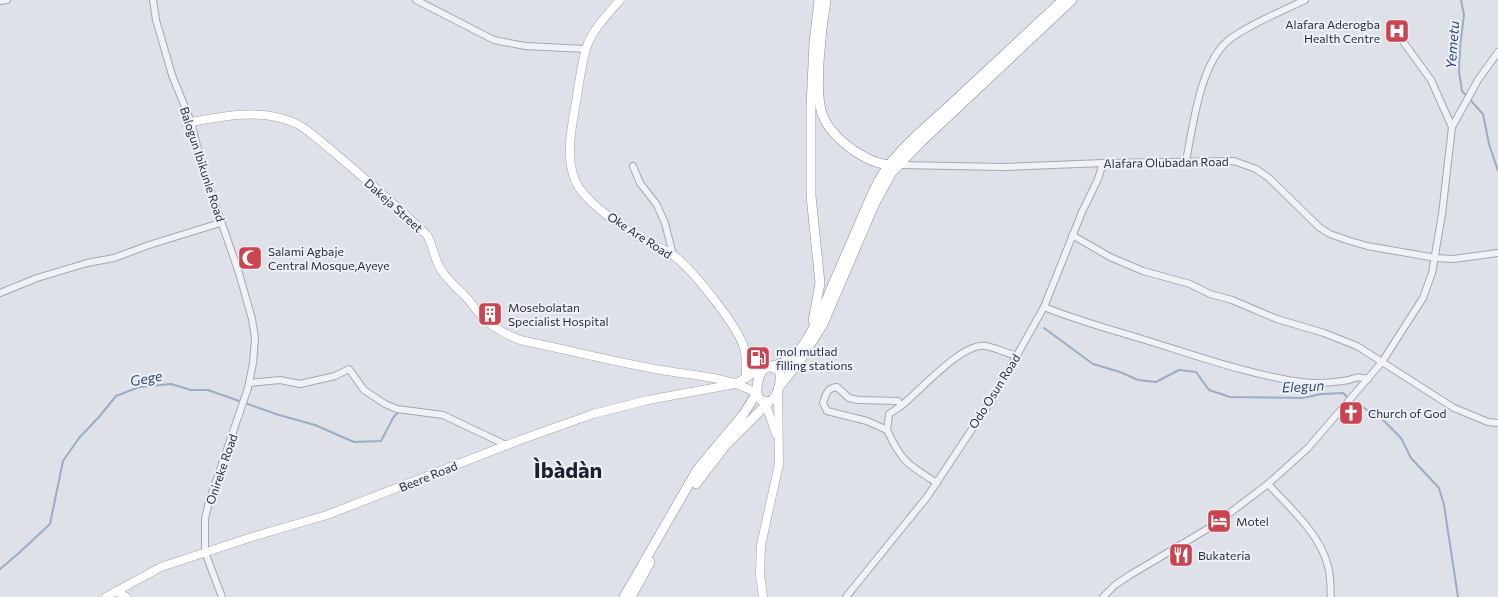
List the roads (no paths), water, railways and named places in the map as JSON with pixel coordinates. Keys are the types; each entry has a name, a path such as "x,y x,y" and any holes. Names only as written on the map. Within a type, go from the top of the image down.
{"highway":[{"path":"778,388 800,362 810,339 820,283 814,233 810,168 819,0"},
{"path":"826,0 817,55 822,115 829,126 845,143 860,155 871,160 893,165"},
{"path":"631,597 697,470 743,415 756,394 761,375 767,368 794,357 810,339 833,303 893,165 1061,5 1072,0"},
{"path":"624,597 680,505 712,460 745,424 774,397 778,388 780,374 779,370 767,368"},
{"path":"756,394 758,398 766,403"}],"main road":[{"name":"Oke Are Road","path":"620,0 592,35 586,49 570,144 572,171 575,181 581,191 628,230 673,255 698,281 730,320 745,351 755,362 767,368"},
{"name":"Dakeja Street","path":"192,122 247,114 289,120 302,127 364,177 427,235 432,242 438,265 444,274 483,318 507,335 520,340 667,371 710,376 735,384"},
{"name":"Oke Are Road","path":"745,351 746,378"},
{"path":"735,384 767,368"},
{"path":"735,384 756,394"},
{"name":"Beere Road","path":"106,597 162,567 336,512 506,445 594,414 621,406 735,384"},
{"path":"764,597 760,575 761,545 779,464 778,388"},
{"path":"766,403 779,441"},
{"path":"117,591 126,597"}],"street":[{"path":"0,1 7,0"},
{"name":"Balogun Ibikunle Road","path":"153,0 156,20 172,75 192,122 203,169 239,273 252,319 255,338 249,385"},
{"path":"416,0 439,10 494,40 524,46 586,49"},
{"path":"1186,161 1202,85 1209,66 1218,51 1228,40 1243,31 1305,0"},
{"path":"1400,36 1432,80 1452,127"},
{"path":"1103,597 1115,585 1130,575 1214,525 1268,484 1308,448 1382,362 1423,298 1432,273 1436,258 1452,127 1478,80 1498,52"},
{"name":"Alafara Olubadan Road","path":"893,165 1004,166 1223,160 1245,164 1256,169 1269,178 1319,227 1330,234 1367,246 1436,258 1460,258 1498,253"},
{"name":"Odo Osun Road","path":"846,597 927,497 994,396 1044,307 1103,163"},
{"path":"633,166 640,183 657,205 665,224 673,255"},
{"path":"0,293 37,278 87,263 114,258 156,243 206,229 220,223 220,217"},
{"path":"1072,235 1110,257 1143,271 1190,284 1210,294 1232,300 1277,319 1324,333 1357,346 1454,408 1488,422 1498,423"},
{"path":"1044,307 1077,320 1209,361 1271,376 1317,383 1347,381 1359,376 1368,379"},
{"path":"937,483 904,461 899,454 887,430 889,414 901,406 962,352 984,345 1016,356"},
{"path":"249,385 280,380 300,384 335,376 349,369 364,390 385,404 396,409 443,414 506,445"},
{"name":"Onireke Road","path":"205,552 205,519 209,502 249,385"},
{"path":"887,430 867,421 827,410 823,402 828,391 831,388 837,387 849,398 898,401 901,406"},
{"path":"1268,484 1315,538 1328,566 1331,597"},
{"path":"205,552 222,597"}],"waterway":[{"name":"Yemetu","path":"1461,0 1464,15 1459,72 1462,91 1483,114 1489,144 1498,171"},
{"name":"Elegun","path":"1044,328 1093,364 1120,372 1138,380 1156,382 1179,370 1196,372 1209,390 1230,397 1303,398 1321,394 1343,393 1348,398"},
{"name":"Gege","path":"0,569 50,524 63,461 79,438 116,396 139,387 171,384 191,390 208,390 279,415 315,425 354,442 381,441 393,418 399,411"},
{"name":"Elegun","path":"1352,400 1384,421 1401,438 1411,458 1439,488 1444,505 1458,597"}],"place":[{"name":"Alafara Aderogba Health Centre","path":"1397,31"},
{"name":"Salami Agbaje Central Mosque,Ayeye","path":"250,258"},
{"name":"Mosebolatan Specialist Hospital","path":"490,314"},
{"name":"mol mutlad filling stations","path":"758,358"},
{"name":"Church of God","path":"1351,413"},
{"name":"Motel","path":"1219,521"},
{"name":"Bukateria","path":"1181,555"}],"district":[{"name":"Ìbàdàn","path":"568,469"}]}
